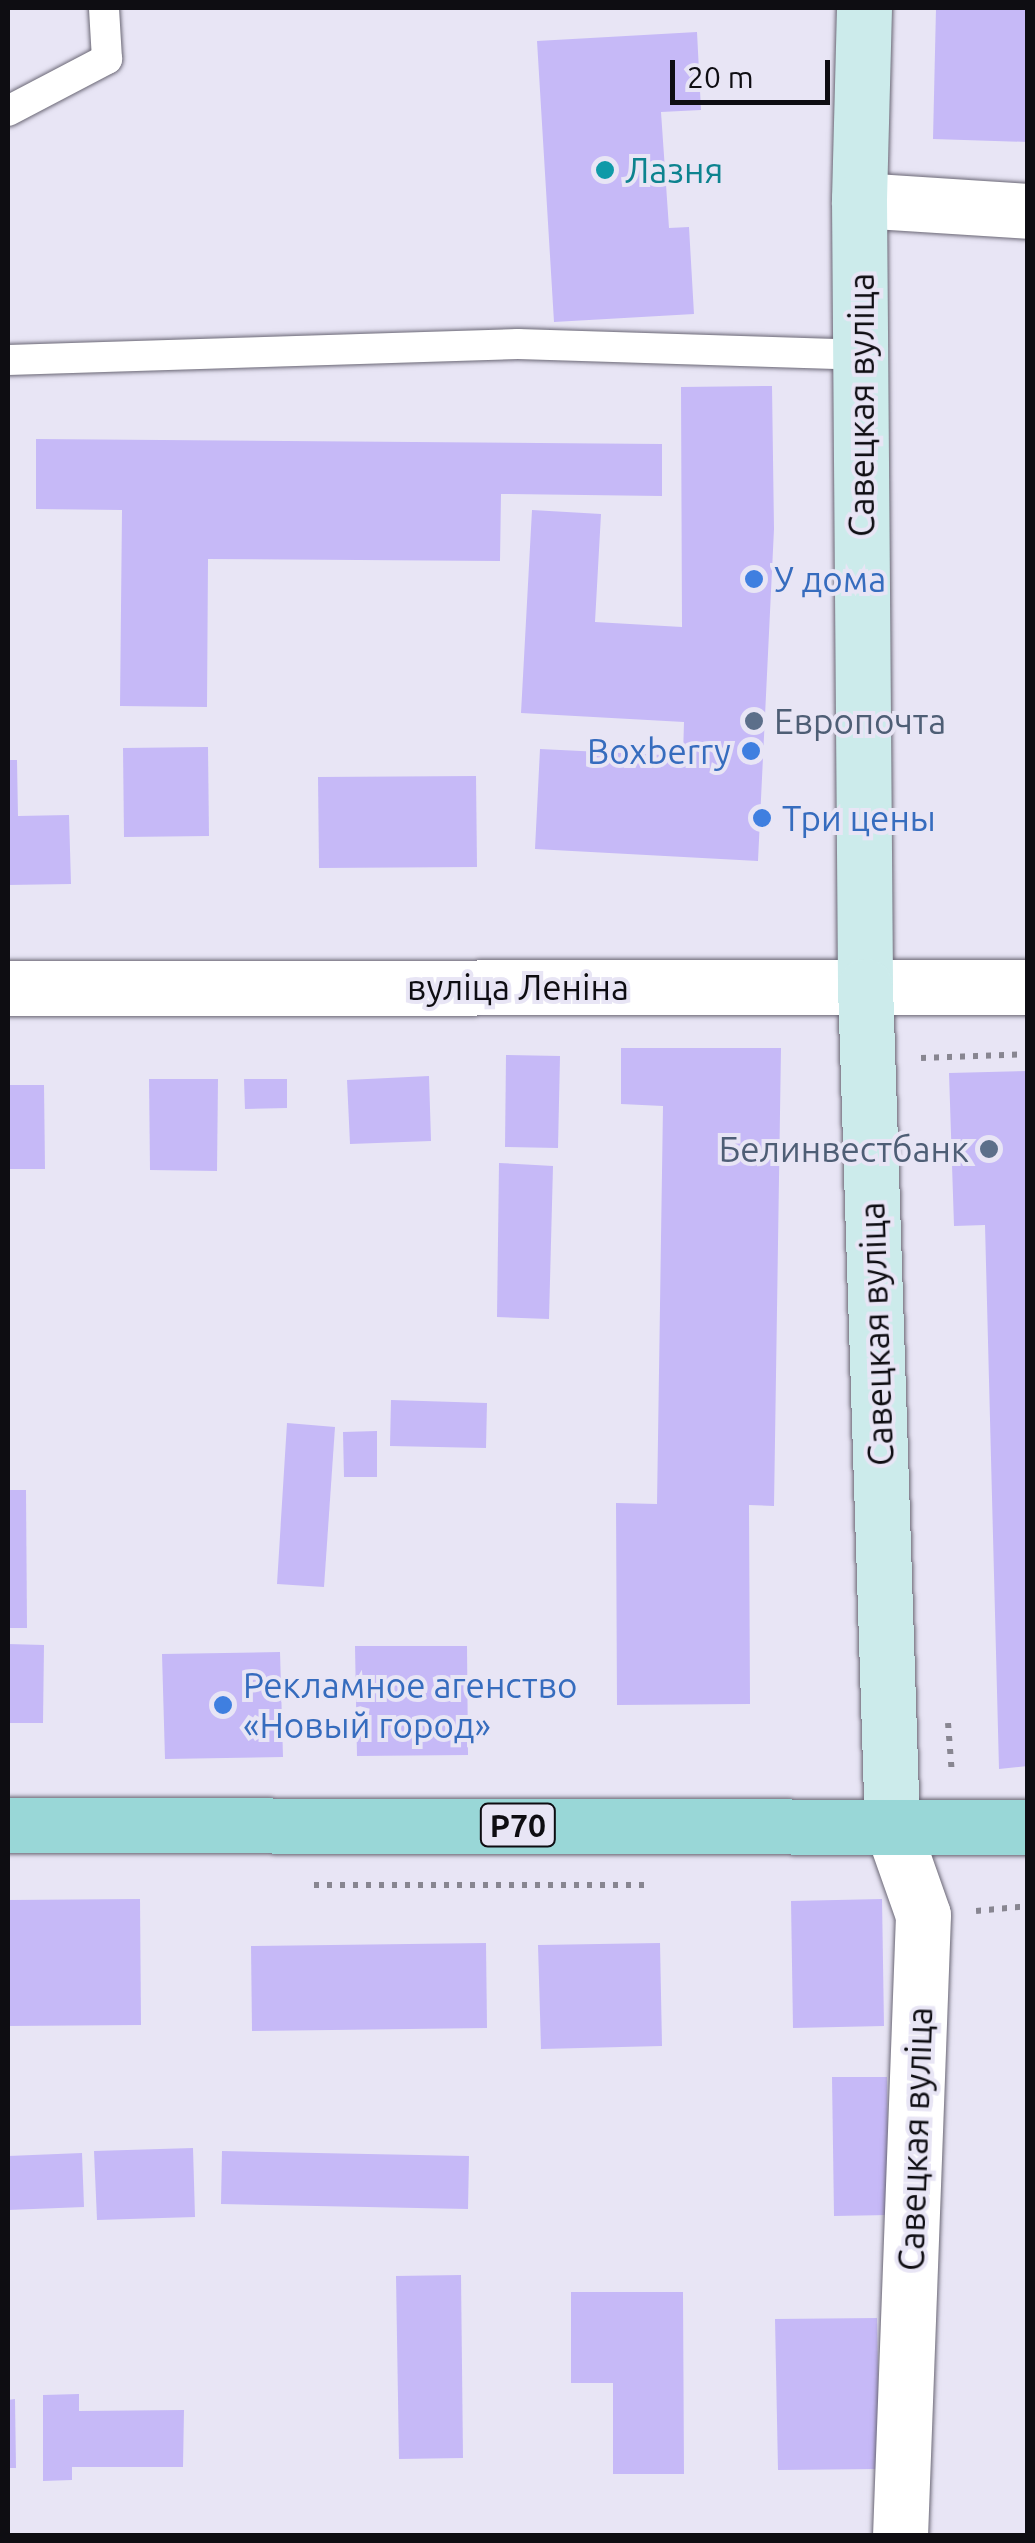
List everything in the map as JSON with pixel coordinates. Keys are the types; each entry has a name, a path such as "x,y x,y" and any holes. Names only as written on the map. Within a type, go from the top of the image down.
{"main road":[{"name":"Савецкая вуліца","path":"864,8 859,200 865,986 892,1826"},
{"name":"Р70","path":"8,1826 1028,1827"}],"street":[{"path":"859,200 1028,211"},
{"name":"вуліца Леніна","path":"8,988 1028,986"},
{"name":"Савецкая вуліца","path":"892,1826 924,1916 900,2536"}],"lane":[{"path":"8,111 107,59 104,8"},
{"path":"8,360 518,344 860,355"}],"path":[{"path":"915,1077 915,1058 1028,1054"},
{"path":"946,1702 952,1780 971,1780"},
{"path":"293,1884 471,1890 668,1885"},
{"path":"924,1916 1028,1906"}],"building":[{"path":"936,8 1028,8 1028,142 933,139"},
{"name":"Лазня","path":"697,32 701,110 661,112 669,228 689,227 694,314 554,322 537,41"},
{"path":"772,386 774,529 758,861 535,849 540,749 683,756 684,722 521,713 532,510 601,514 595,622 682,627 681,387"},
{"path":"36,439 662,444 662,496 501,494 500,561 208,559 207,707 120,706 122,510 36,509"},
{"path":"208,747 209,836 124,837 123,748"},
{"path":"8,760 17,760 18,816 69,815 71,884 8,885"},
{"path":"476,776 477,867 319,868 318,777"},
{"path":"621,1048 781,1048 774,1506 749,1505 750,1704 617,1705 616,1503 657,1504 663,1106 621,1104"},
{"path":"506,1055 560,1056 558,1148 505,1147"},
{"path":"1028,1071 1028,1766 999,1769 985,1225 954,1226 949,1073"},
{"path":"429,1076 431,1141 350,1144 347,1080"},
{"path":"149,1079 218,1079 217,1171 150,1170"},
{"path":"244,1079 287,1079 287,1108 245,1109"},
{"path":"8,1085 44,1085 45,1169 8,1169"},
{"path":"499,1163 553,1166 549,1319 497,1317"},
{"path":"391,1400 487,1403 486,1448 390,1446"},
{"path":"287,1423 335,1427 324,1587 277,1584"},
{"path":"377,1431 377,1477 344,1477 343,1432"},
{"path":"8,1490 26,1490 27,1628 8,1628"},
{"path":"8,1644 44,1645 43,1723 8,1723"},
{"path":"355,1646 467,1646 468,1755 357,1756"},
{"name":"Рекламное агенство «Новый город»","path":"280,1652 283,1757 165,1759 162,1654"},
{"path":"140,1899 141,2025 8,2026 8,1900"},
{"path":"882,1899 884,2026 793,2028 791,1901"},
{"path":"486,1943 487,2028 252,2031 251,1946"},
{"path":"660,1943 662,2046 541,2049 538,1945"},
{"path":"832,2077 887,2077 889,2215 834,2216"},
{"path":"193,2148 195,2217 97,2220 94,2151"},
{"path":"222,2151 469,2156 468,2209 221,2204"},
{"path":"82,2153 84,2207 8,2210 8,2156"},
{"path":"461,2275 463,2458 399,2459 396,2276"},
{"path":"571,2292 683,2292 684,2474 613,2474 613,2383 571,2383"},
{"path":"877,2318 880,2469 778,2470 775,2319"},
{"path":"79,2394 79,2411 184,2410 183,2467 72,2467 72,2480 43,2481 43,2395"},
{"path":"15,2399 16,2468 8,2468 8,2400"}],"place":[{"name":"Лазня","path":"605,170"},
{"name":"У дома","path":"754,579"},
{"name":"Европочта","path":"754,721"},
{"name":"Boxberry","path":"751,751"},
{"name":"Три цены","path":"762,818"},
{"name":"Белинвестбанк","path":"989,1149"},
{"name":"Рекламное агенство «Новый город»","path":"223,1705"}]}
